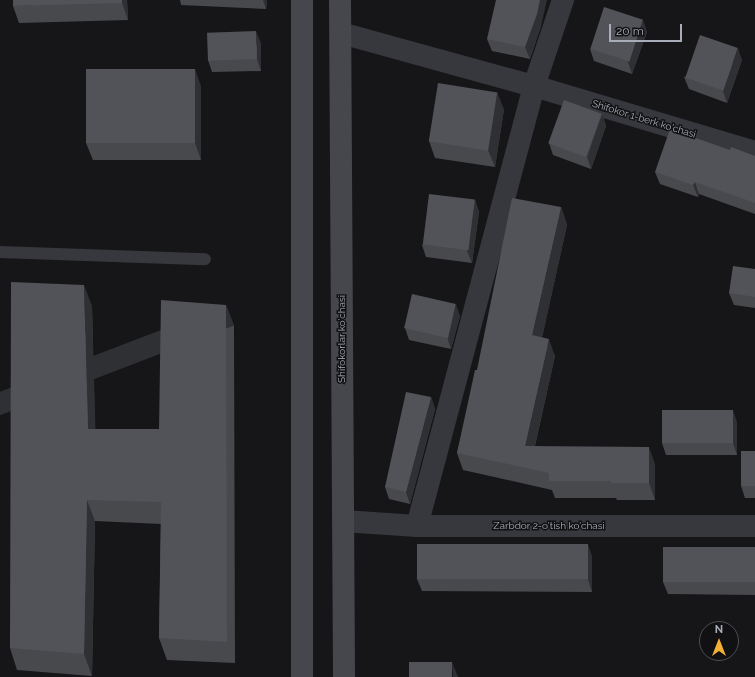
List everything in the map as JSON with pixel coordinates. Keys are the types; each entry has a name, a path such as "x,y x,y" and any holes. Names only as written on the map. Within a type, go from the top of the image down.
{"main road":[{"path":"302,0 302,677"},
{"name":"Shifokorlar ko'chasi","path":"340,0 344,677"}],"street":[{"path":"418,526 534,86 563,0"},
{"name":"Shifokor 1-berk ko'chasi","path":"341,33 376,44 534,86 755,152"},
{"name":"Zarbdor 2-o'tish ko'chasi","path":"343,521 418,526 755,526"}],"lane":[{"path":"0,252 204,259"}],"building":[{"path":"13,0 122,0 122,3 13,6"},
{"path":"496,0 540,0 537,14 525,47 487,39"},
{"path":"604,7 643,20 629,62 590,49"},
{"path":"256,31 257,59 208,61 207,33"},
{"path":"700,35 738,48 723,91 685,78"},
{"path":"86,69 195,69 195,143 86,143"},
{"path":"438,83 497,92 488,151 429,141"},
{"path":"564,100 602,114 586,157 548,143"},
{"path":"670,129 730,150 731,147 755,156 755,203 695,182 693,185 655,172"},
{"path":"429,194 475,200 468,250 423,245"},
{"path":"512,198 561,207 532,335 549,339 525,446 649,447 649,483 611,483 611,481 549,481 549,473 457,453 475,370 477,370"},
{"path":"733,266 755,269 755,297 729,293"},
{"path":"11,282 84,285 88,429 159,429 161,300 226,305 227,642 159,638 161,502 87,500 84,654 10,648"},
{"path":"412,294 456,304 448,338 404,328"},
{"path":"406,392 431,397 406,492 385,487"},
{"path":"662,410 733,410 733,443 662,443"},
{"path":"741,451 755,451 755,486 741,486"},
{"path":"417,544 588,544 588,579 417,579"},
{"path":"663,547 755,547 755,582 663,582"},
{"path":"409,662 452,662 452,677 409,677"}]}
